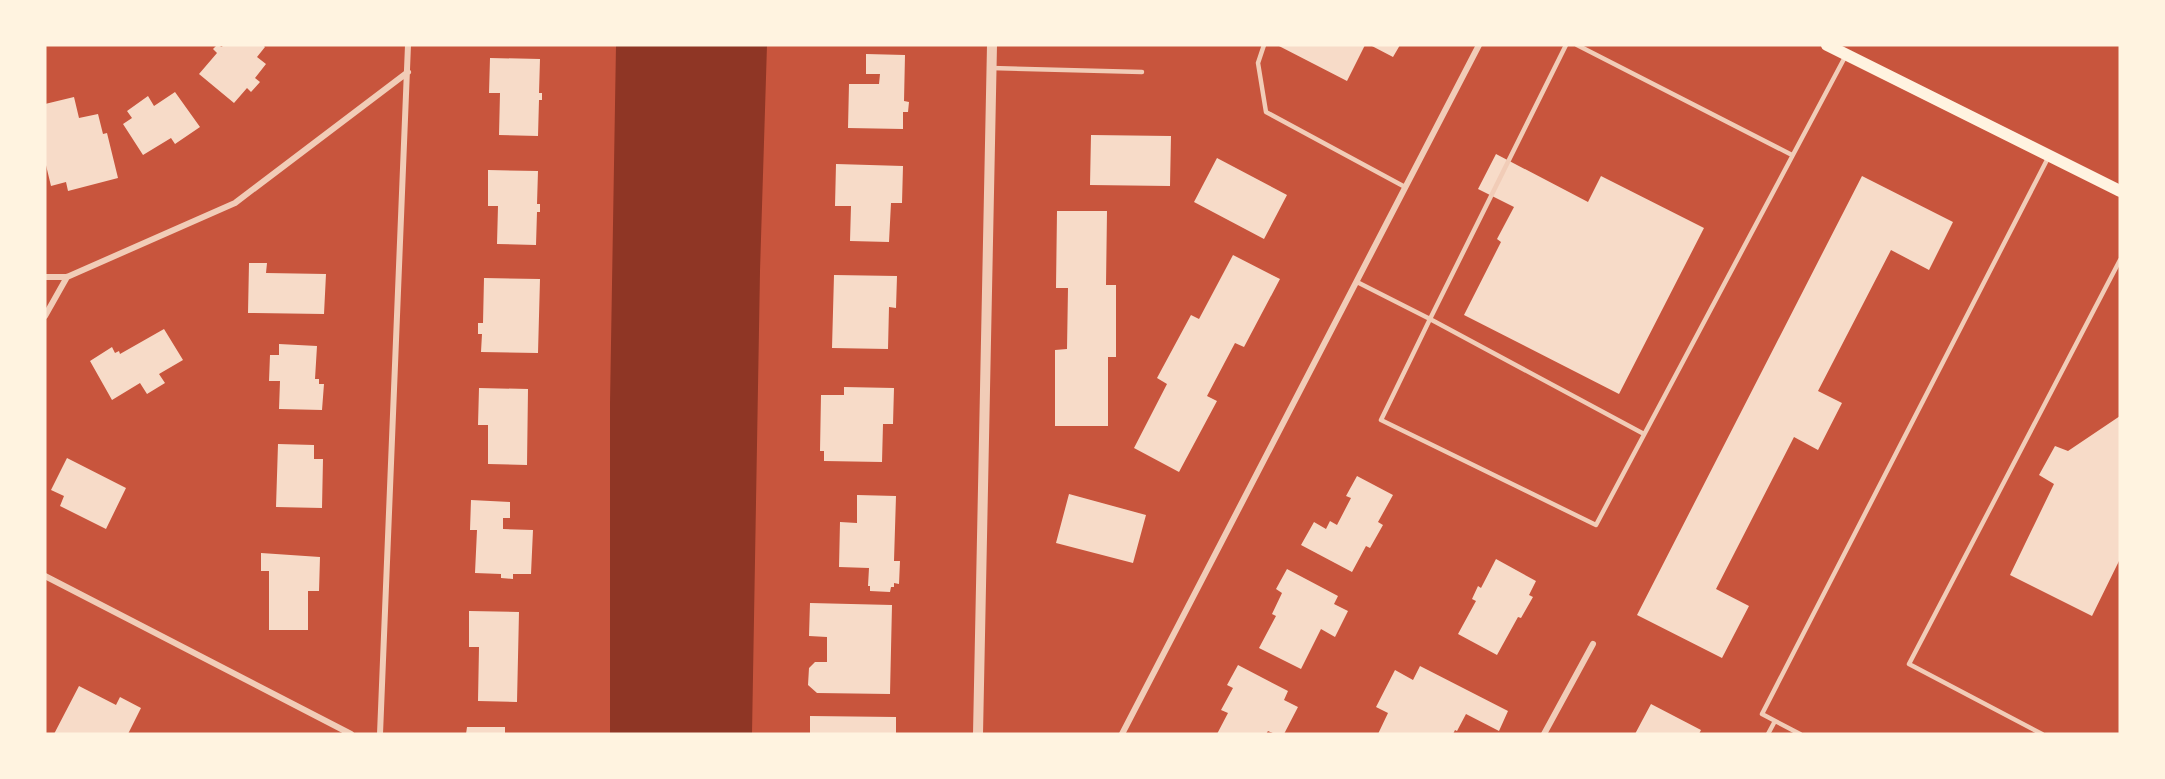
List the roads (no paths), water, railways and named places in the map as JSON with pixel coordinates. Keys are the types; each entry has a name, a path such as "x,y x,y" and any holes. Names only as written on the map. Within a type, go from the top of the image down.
{"main road":[{"path":"1827,45 2120,191"}],"street":[{"path":"380,734 408,45"},
{"path":"978,734 992,45"},
{"path":"1122,734 1479,45"},
{"path":"45,277 67,277 235,203 408,72"},
{"path":"45,316 67,277"},
{"path":"45,576 351,734"},
{"path":"1544,734 1593,644"}],"lane":[{"path":"1264,45 1258,63 1266,112 1405,187"},
{"path":"1566,45 1381,420 1596,525 1846,54"},
{"path":"1577,45 1792,155"},
{"path":"991,68 1142,72"},
{"path":"1800,734 1762,714 2049,155"},
{"path":"2042,734 1909,664 2120,260"},
{"path":"1357,282 1644,434"},
{"path":"1768,734 1775,721"}]}
